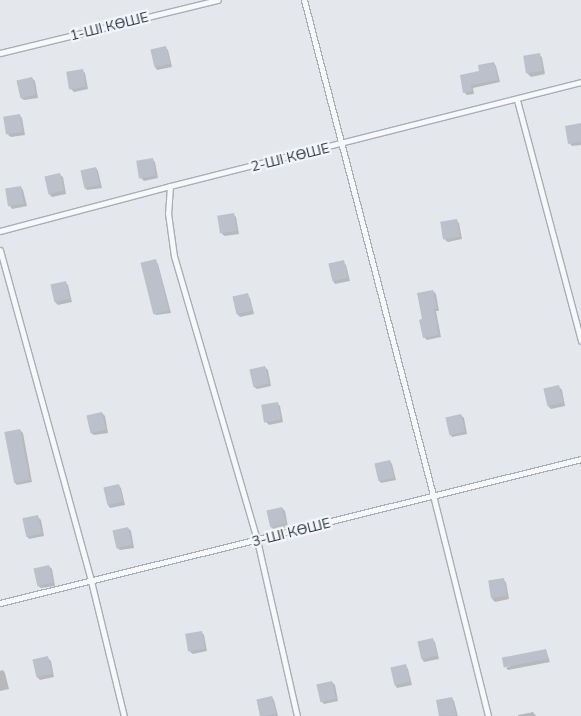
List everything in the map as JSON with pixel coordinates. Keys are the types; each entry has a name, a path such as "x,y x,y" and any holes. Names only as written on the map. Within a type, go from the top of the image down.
{"lane":[{"name":"1-ШІ КӨШЕ","path":"0,54 218,0"},
{"path":"304,0 434,495 488,716"},
{"name":"2-ШІ КӨШЕ","path":"0,232 170,186 517,100 581,82"},
{"path":"517,100 581,341"},
{"path":"170,186 168,213 174,256 257,540 297,716"},
{"path":"0,250 91,581 124,716"},
{"name":"3-ШІ КӨШЕ","path":"0,603 581,459"}],"building":[{"path":"166,46 170,64 154,67 150,50"},
{"path":"540,53 543,71 526,73 523,56"},
{"path":"494,62 498,80 471,85 472,91 463,93 460,75 479,71 478,65"},
{"path":"83,69 86,87 69,89 66,72"},
{"path":"32,77 36,95 20,98 16,81"},
{"path":"20,114 23,132 6,134 3,117"},
{"path":"581,123 581,142 568,144 565,126"},
{"path":"153,158 156,176 139,178 136,161"},
{"path":"96,167 100,185 84,188 80,171"},
{"path":"60,173 64,191 48,194 44,177"},
{"path":"21,186 24,204 8,206 5,189"},
{"path":"234,213 237,231 220,233 217,216"},
{"path":"457,219 460,237 443,239 440,222"},
{"path":"156,259 169,310 153,314 140,263"},
{"path":"344,260 348,278 332,281 328,264"},
{"path":"66,281 70,299 54,302 50,285"},
{"path":"433,290 437,308 434,309 439,335 423,338 419,320 422,319 417,293"},
{"path":"248,293 252,311 236,314 232,297"},
{"path":"265,366 269,384 253,387 249,370"},
{"path":"559,385 563,403 547,406 543,389"},
{"path":"278,402 281,420 264,422 261,405"},
{"path":"102,412 106,430 90,433 86,416"},
{"path":"461,414 465,432 449,435 445,418"},
{"path":"20,429 30,480 14,483 4,432"},
{"path":"390,460 394,478 378,481 374,464"},
{"path":"119,484 123,502 107,505 103,488"},
{"path":"282,507 286,524 270,527 266,511"},
{"path":"38,515 42,534 26,537 22,518"},
{"path":"128,527 132,545 116,548 112,531"},
{"path":"49,565 53,583 37,586 33,569"},
{"path":"504,578 507,596 491,598 488,581"},
{"path":"202,631 205,649 188,651 185,634"},
{"path":"433,638 437,656 421,659 417,642"},
{"path":"546,649 548,659 504,667 502,658"},
{"path":"48,656 52,674 36,677 32,660"},
{"path":"406,664 410,682 394,685 390,668"},
{"path":"332,681 336,699 320,702 316,685"},
{"path":"272,696 276,714 260,716 256,700"},
{"path":"452,697 456,715 439,716 436,700"}]}
